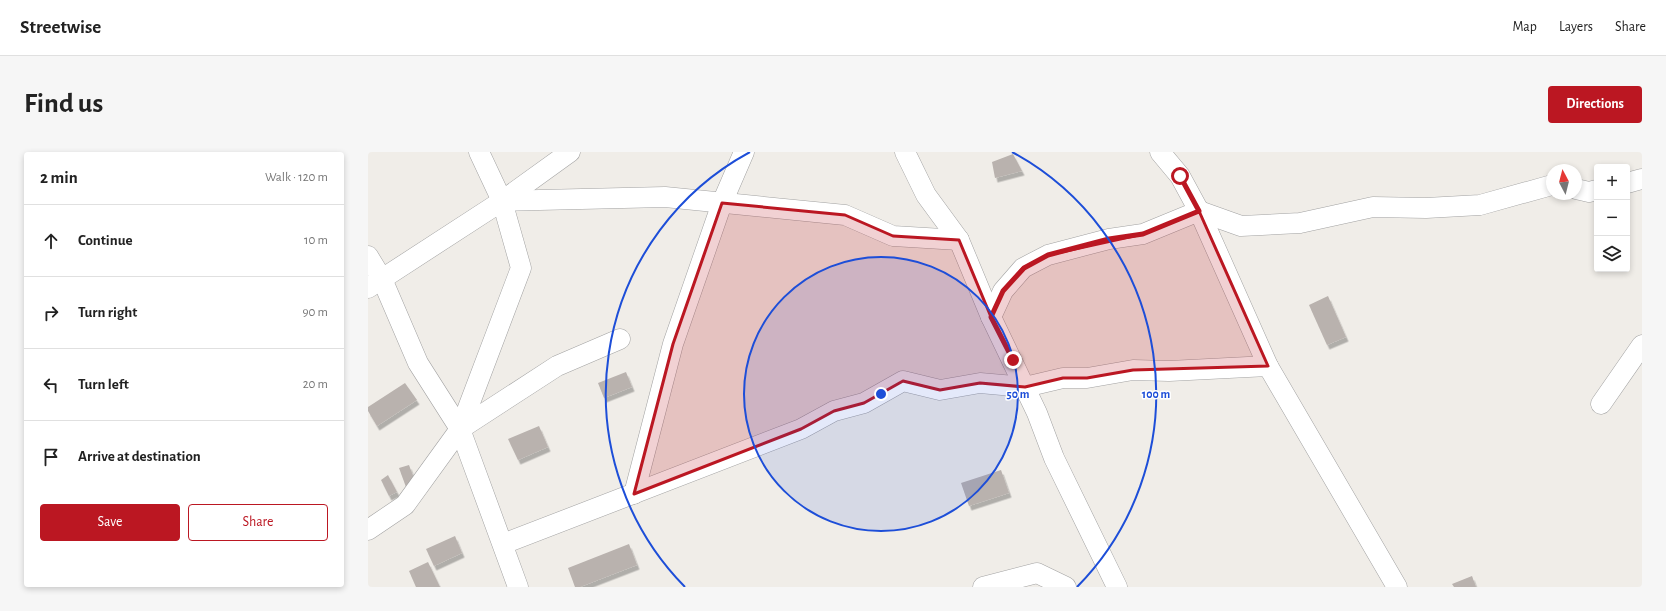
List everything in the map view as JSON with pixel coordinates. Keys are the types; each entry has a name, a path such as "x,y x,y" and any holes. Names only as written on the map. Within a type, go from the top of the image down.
{"street":[{"path":"368,530 405,505 460,430 521,268 502,201 479,152"},
{"path":"375,284 502,201 570,152"},
{"path":"634,494 673,344 722,203 744,152"},
{"path":"905,152 926,195 959,240 991,317 1025,387 1054,458 1117,587"},
{"path":"1160,152 1180,176 1199,211 1268,366 1397,587"},
{"path":"1630,182 1642,179"},
{"path":"991,317 1003,291 1024,268 1048,255 1109,239 1143,234 1199,211 1241,226 1300,223 1373,207 1426,208 1480,205 1546,187"},
{"path":"1582,190 1590,192 1594,191"},
{"path":"502,201 665,197 845,215 893,236 959,240"},
{"path":"368,256 375,284 418,363 460,430 518,587"},
{"path":"460,430 557,366 620,339"},
{"path":"1601,404 1642,345"},
{"path":"503,544 801,429 834,411 864,403 903,381 940,390 980,383 1025,387 1063,378 1087,378 1133,370 1169,372 1268,366"},
{"path":"983,587 1037,573 1066,587"}],"highlighted area":[{"path":"722,203 845,215 893,236 959,240 991,317 1003,291 1023,268 1048,255 1143,234 1199,211 1268,366 1133,370 1087,378 1063,378 1025,387 980,383 940,390 903,381 864,403 834,411 801,429 634,494 673,344"}],"building":[{"path":"1013,154 1022,171 995,178 992,162"},
{"path":"1328,296 1346,337 1327,345 1309,305"},
{"path":"626,372 632,387 604,398 598,383"},
{"path":"405,383 417,400 377,426 368,411 368,407"},
{"path":"539,426 548,447 518,460 508,439"},
{"path":"409,465 416,484 406,487 399,468"},
{"path":"1001,470 1009,493 969,506 961,483"},
{"path":"388,475 397,492 389,496 381,480"},
{"path":"455,536 462,553 434,566 426,549"},
{"path":"629,544 637,565 580,587 575,587 568,568"},
{"path":"428,562 440,587 416,587 409,571"},
{"path":"1472,576 1476,587 1454,587 1452,584"}],"route":[{"path":"1013,360 991,317 1003,291 1024,268 1048,255 1109,239 1143,234 1199,211 1180,176"}]}
